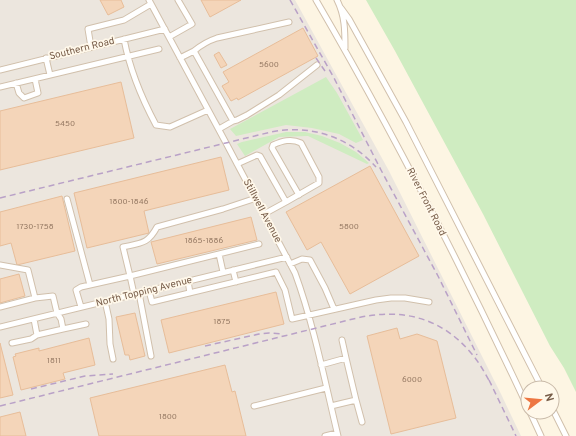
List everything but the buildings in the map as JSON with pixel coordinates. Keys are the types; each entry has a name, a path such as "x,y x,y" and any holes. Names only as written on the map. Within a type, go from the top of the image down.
{"street":[{"path":"169,37 192,24 178,0"},
{"name":"River Front Road","path":"316,0 345,49 434,216 520,391"},
{"path":"337,0 406,122 538,380"},
{"path":"91,47 88,29 124,20 150,2"},
{"name":"Stillwell Avenue","path":"150,2 256,198 287,257 301,288 338,434"},
{"path":"341,8 344,22 345,49"},
{"path":"180,58 217,38 289,22"},
{"name":"Southern Road","path":"0,70 165,29"},
{"path":"124,39 127,56 142,99 156,125 170,127 208,110"},
{"path":"0,87 159,49"},
{"path":"194,51 233,120"},
{"path":"46,58 50,75"},
{"path":"219,129 233,120 237,120 247,115 278,95 317,65"},
{"path":"16,83 19,93 24,98 38,93 35,79"},
{"path":"264,214 299,195 319,184 319,177 301,143 295,140 280,142 273,145 272,148 299,195"},
{"path":"237,164 252,156 260,156 286,202"},
{"path":"151,356 123,247 145,241 152,235 157,227 223,209 256,198"},
{"path":"67,199 90,285"},
{"path":"81,307 76,290 81,287 259,244"},
{"path":"219,254 224,272"},
{"name":"North Topping Avenue","path":"0,327 287,257"},
{"path":"290,264 302,259 310,260 334,309"},
{"path":"0,265 28,270 35,298"},
{"path":"233,270 236,282"},
{"path":"149,290 152,302 276,272 285,290 292,319 391,298 405,298 429,302"},
{"path":"188,281 190,293"},
{"path":"0,307 35,298 53,296 63,329"},
{"path":"105,301 109,319 110,344 114,358"},
{"path":"34,319 37,334"},
{"path":"12,343 31,339 37,334 86,324"},
{"path":"342,340 362,422"},
{"path":"321,365 346,358"},
{"path":"254,406 326,388"},
{"path":"331,406 356,400"},
{"path":"534,420 541,436"},
{"path":"558,420 566,436"},
{"path":"325,436 338,434"}],"shaded area":[{"path":"0,0 295,0 389,171 521,436 0,436"}],"green space":[{"path":"366,0 576,0 576,392 564,368 550,346 483,214"},
{"path":"326,77 337,93 363,140 356,143 339,134 312,128 286,125 236,136 230,129"},
{"path":"286,132 305,132 322,136 340,143 356,152 369,163 367,164 308,136 279,137 245,156 237,144"}],"railway":[{"path":"290,0 334,78 438,276 477,355"},
{"path":"316,58 325,71"},
{"path":"0,198 271,132 286,130 300,130 328,135 354,148 376,167"},
{"path":"0,406 357,318 389,314 419,318 433,323 447,331 474,356 491,384"},
{"path":"205,346 259,334 282,334"},
{"path":"31,389 85,376 113,374"},
{"path":"489,380 516,436"}]}
